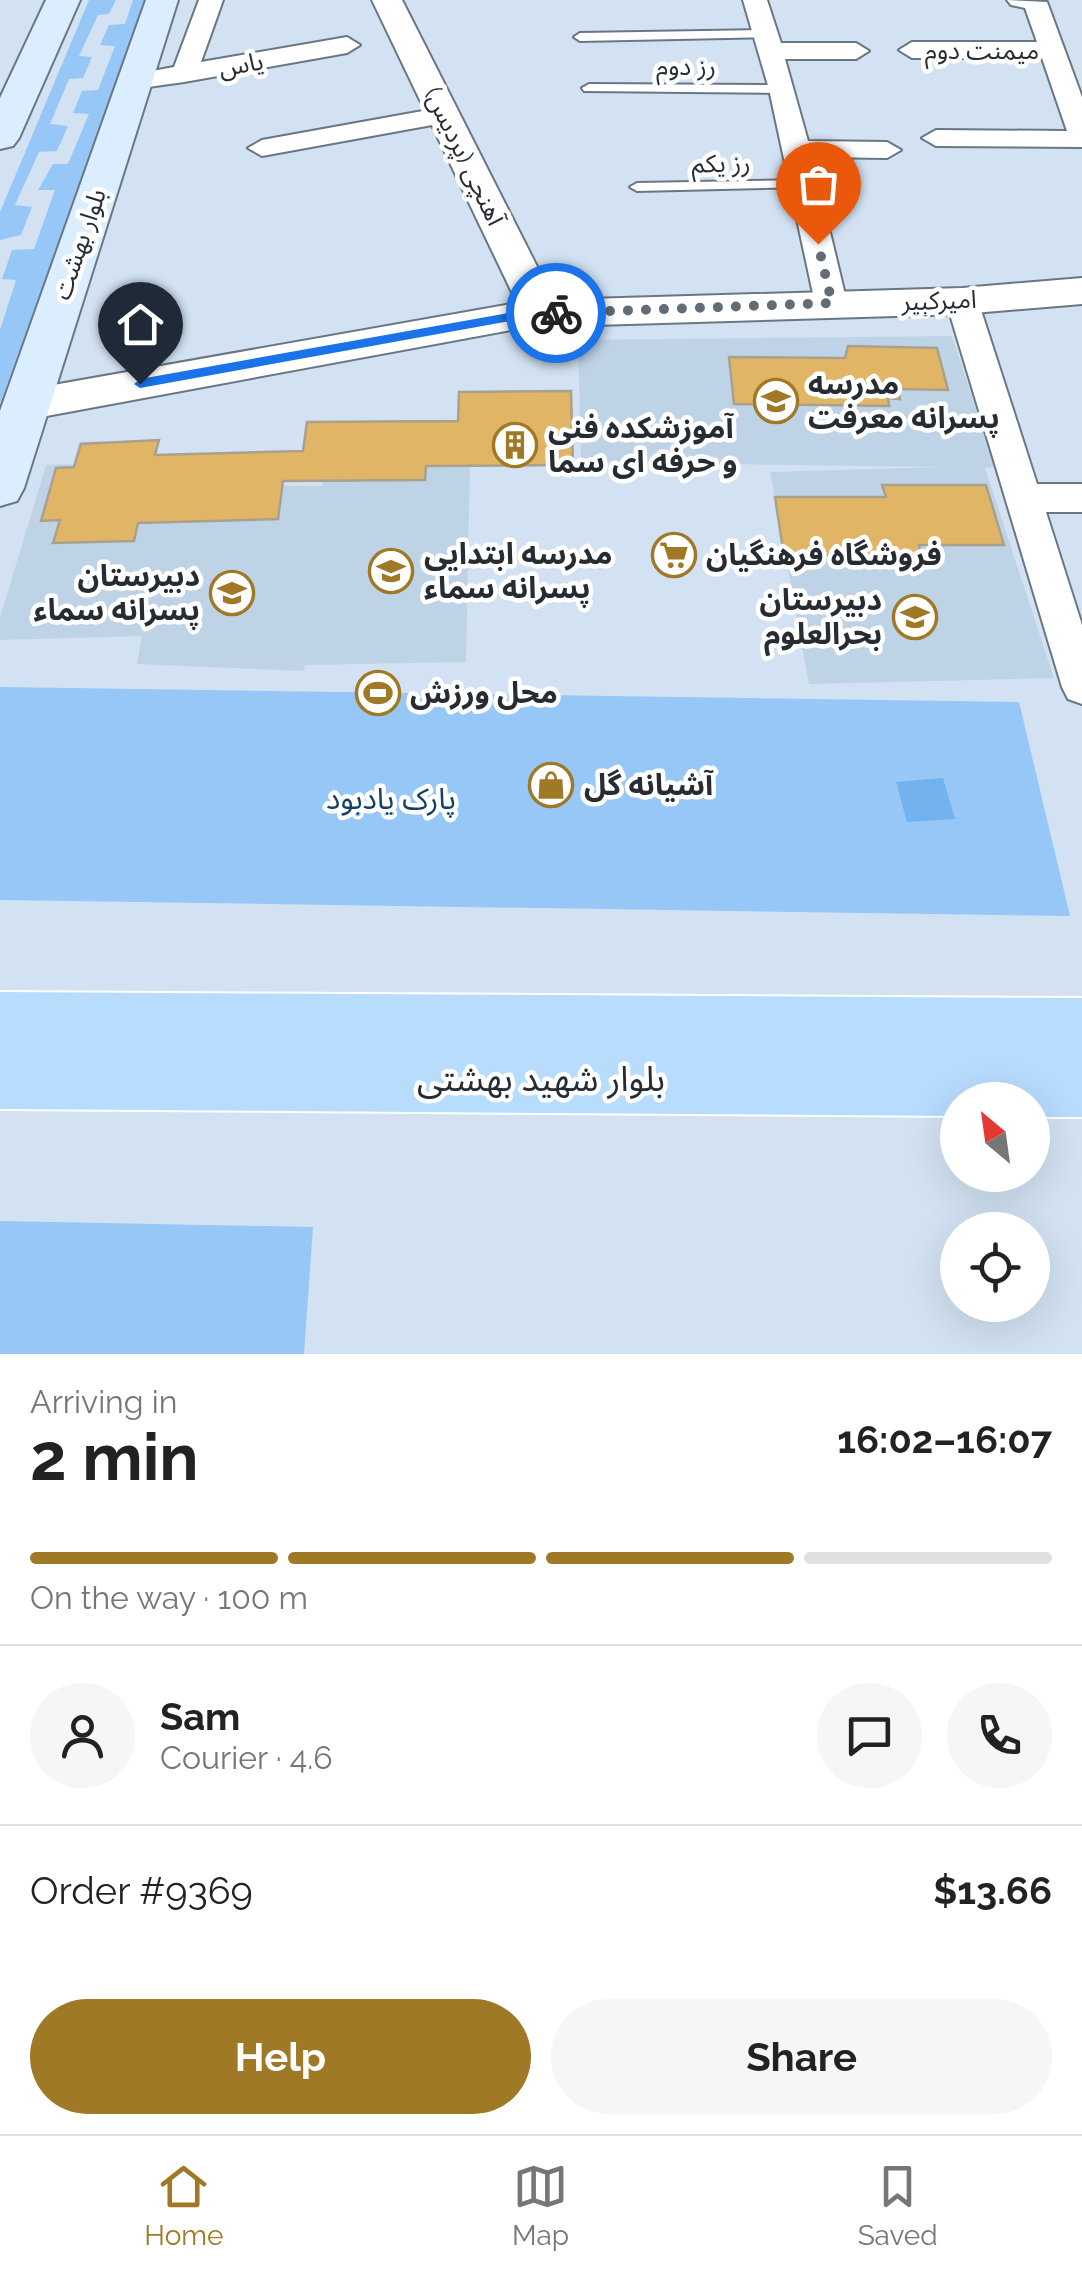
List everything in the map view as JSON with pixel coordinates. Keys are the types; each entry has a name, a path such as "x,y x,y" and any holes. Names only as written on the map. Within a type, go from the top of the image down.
{"main road":[{"path":"0,138 64,0"},
{"name":"بلوار بهشت","path":"0,488 24,404 162,0"},
{"name":"بلوار شهید بهشتی","path":"0,1026 1082,1030"},
{"name":"بلوار شهید بهشتی","path":"0,1075 1082,1083"}],"street":[{"path":"184,74 211,0"},
{"name":"آهنچی (پردیس)","path":"387,0 541,314"},
{"path":"755,0 782,89 832,303"},
{"path":"936,138 1082,137 1052,50 1027,1"},
{"path":"768,42 856,51"},
{"name":"یاس","path":"134,81 347,45"},
{"name":"میمنت دوم","path":"912,50 1052,50"},
{"path":"262,148 445,115"},
{"path":"796,149 888,150"},
{"name":"امیرکبیر","path":"24,404 541,314 962,300 1082,291"},
{"path":"962,300 1082,687"},
{"path":"1021,498 1082,498"}],"lane":[{"path":"580,37 768,42"},
{"name":"رز دوم","path":"589,88 782,89"},
{"name":"رز یکم","path":"638,187 805,184"}],"shaded area":[{"path":"952,336 995,467 985,468 1054,678 809,684 770,472 942,467 581,462 578,340"},
{"path":"429,421 426,462 470,461 466,662 305,665 304,671 137,664 142,636 0,640 0,618 46,465 73,464 79,442 159,440 141,520 153,523 158,457 287,451 280,486 323,486 323,481 298,481 307,422"},
{"path":"943,778 955,819 907,822 896,782"}],"green space":[{"path":"89,0 116,0 109,14 98,15 79,56 92,57 83,78 69,79 50,124 68,126 57,151 39,152 15,205 32,207 21,235 0,240 0,212"},
{"path":"133,0 146,0 0,404 0,330 16,280 2,279 12,250 34,249 55,190 38,190 53,164 68,164 89,114 73,113 82,91 98,90 115,46 100,45 109,25 125,24"},
{"name":"پارک یادبود","path":"0,687 1019,702 1070,916 0,900"},
{"path":"0,1221 313,1227 304,1354 0,1354"}],"building":[{"path":"848,346 937,348 948,390 898,389 900,399 888,398 889,406 734,404 729,357 845,358"},
{"path":"571,391 573,465 426,466 425,480 283,481 278,519 138,523 134,541 53,543 60,520 41,521 56,468 74,467 81,444 159,440 155,455 303,451 307,422 458,421 459,392"},
{"path":"882,485 986,485 1004,545 919,545 921,555 784,556 775,497 886,497"}],"way so far":[{"path":"556,313 832,303 818,244"}],"place":[{"name":"مدرسه پسرانه معرفت","path":"776,401"},
{"name":"آموزشکده فنی و حرفه ای سما","path":"515,445"},
{"name":"فروشگاه فرهنگیان","path":"674,555"},
{"name":"مدرسه ابتدایی پسرانه سماء","path":"391,571"},
{"name":"دبیرستان پسرانه سماء","path":"232,593"},
{"name":"دبیرستان بحرالعلوم","path":"915,617"},
{"name":"محل ورزش","path":"378,693"},
{"name":"آشیانه گل","path":"551,785"}],"route":[{"path":"140,384 526,314 556,313"}]}
